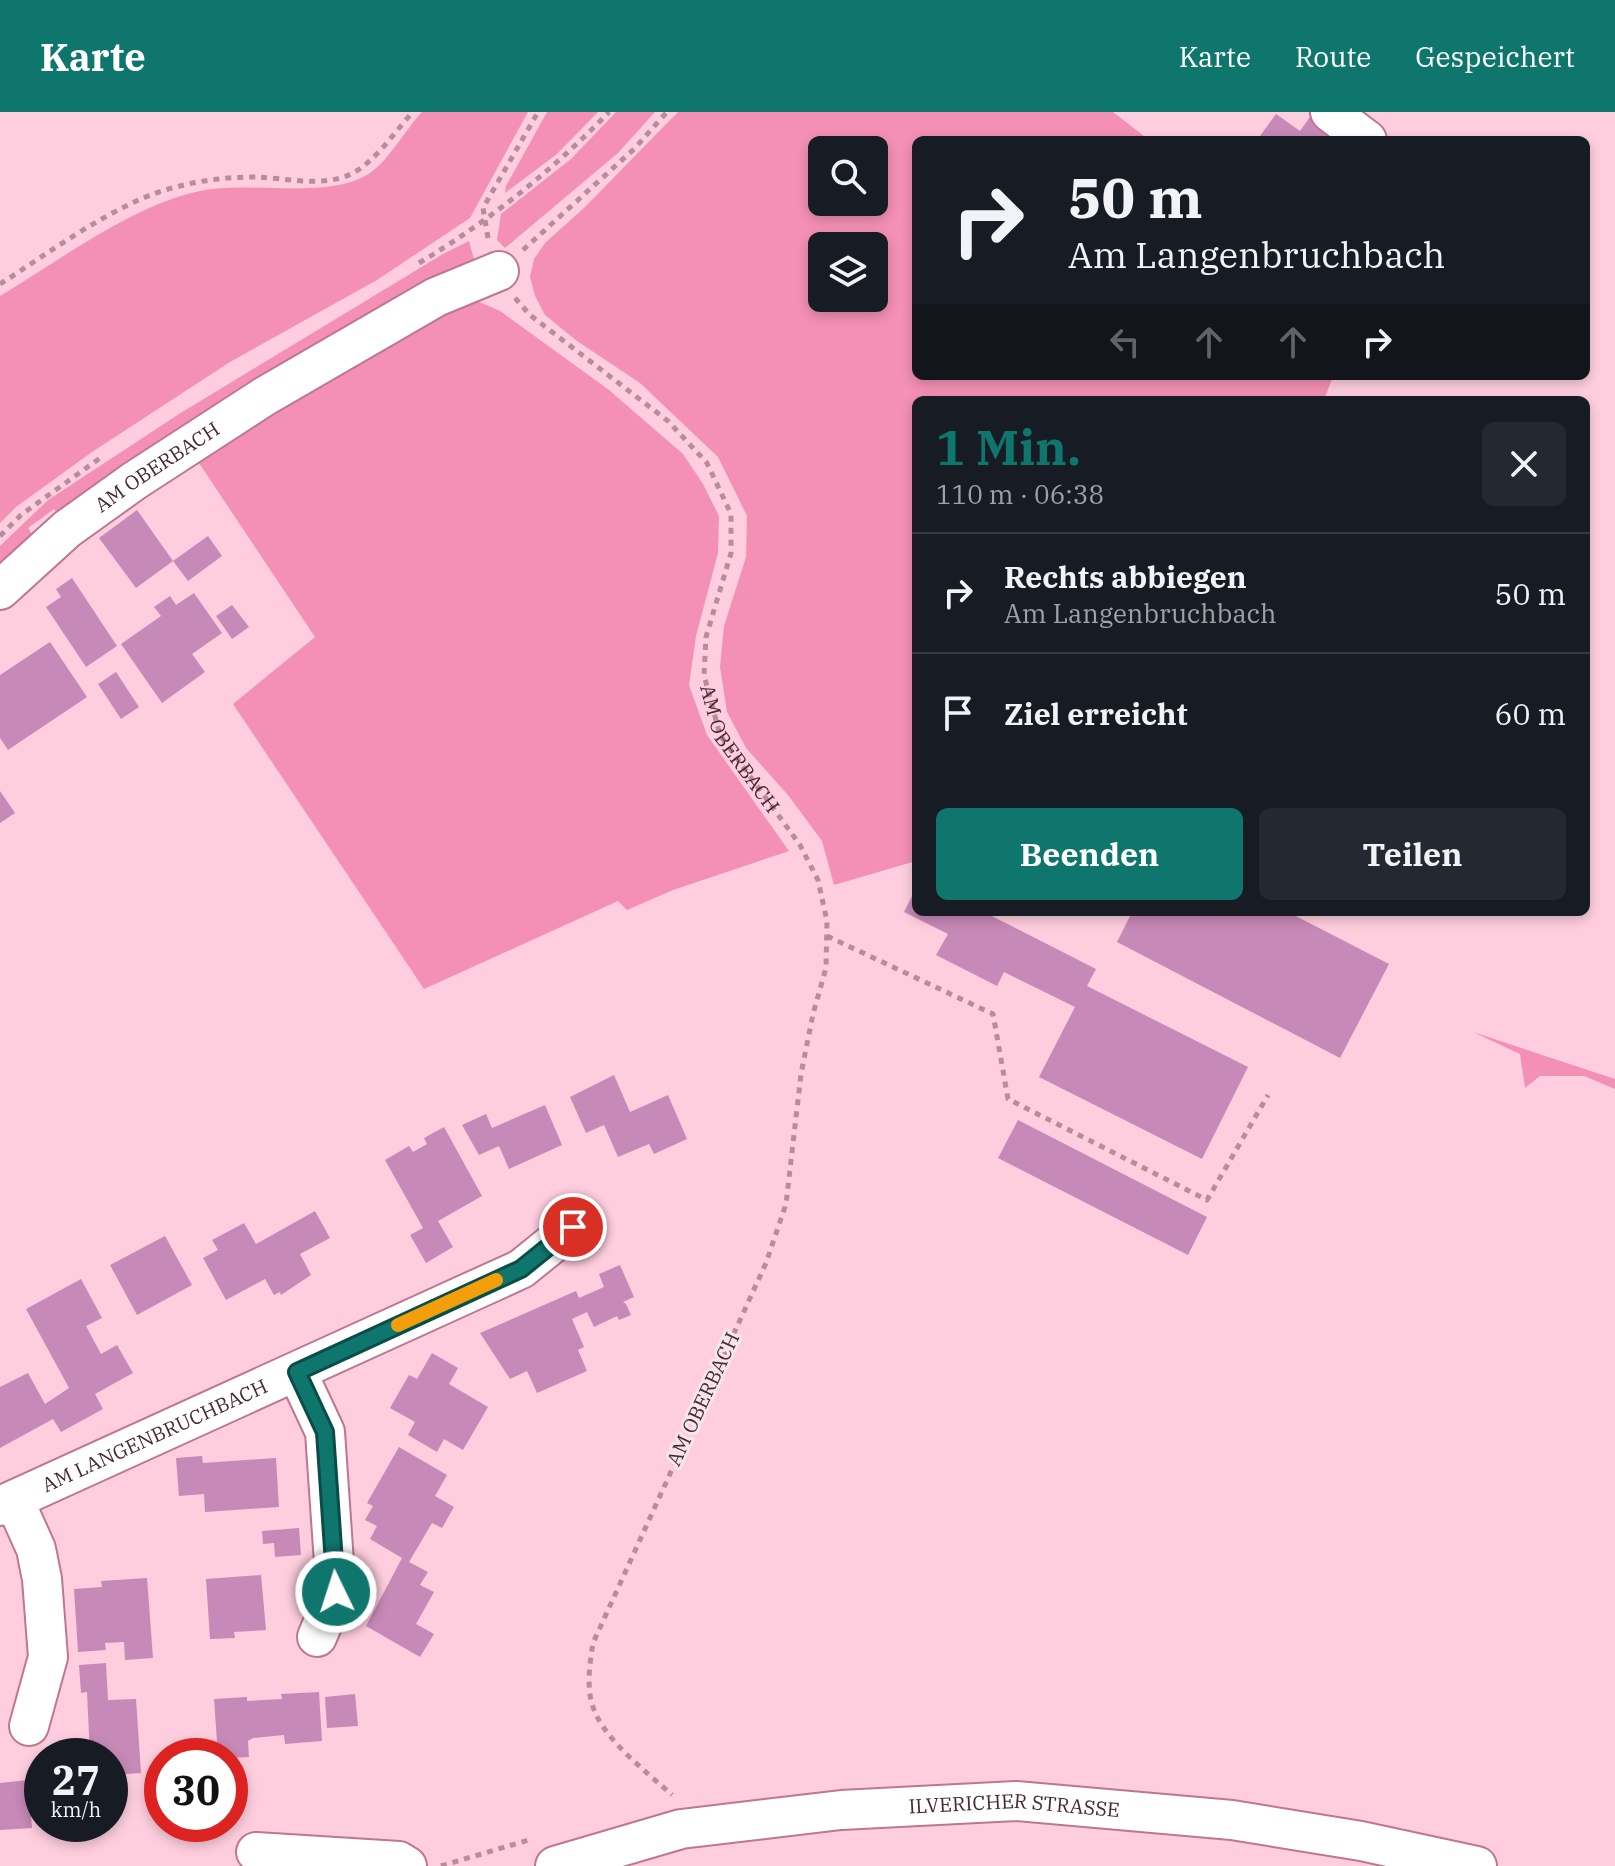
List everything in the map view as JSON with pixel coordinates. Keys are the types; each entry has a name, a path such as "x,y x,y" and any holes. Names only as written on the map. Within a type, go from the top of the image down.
{"street":[{"path":"1330,112 1362,136"},
{"name":"AM OBERBACH","path":"0,590 67,529 241,411 436,297 499,271"},
{"name":"AM LANGENBRUCHBACH","path":"29,1726 48,1657 42,1579 36,1549 7,1503 521,1269 573,1227"},
{"path":"297,1372 325,1432 336,1592 317,1637"},
{"name":"ILVERICHER STRASSE","path":"555,1866 681,1829 841,1810 1016,1801 1232,1820 1361,1841 1477,1866"},
{"path":"256,1852 399,1861 407,1866"}],"path":[{"path":"0,284 118,211 162,191 218,178 315,180 351,174 378,153 413,112"},
{"path":"538,112 483,208 483,223 541,178 609,112"},
{"path":"499,271 591,190 667,112"},
{"name":"AM OBERBACH","path":"499,271 508,289 530,315 668,421 707,463 731,514 731,553 706,637 704,675 720,735 800,845 818,880 827,921 826,968 801,1074 786,1204 766,1263 593,1643 589,1671 591,1700 601,1726 675,1798 681,1829"},
{"path":"827,936 993,1014 1008,1099 1207,1200 1268,1095"}],"shaded area":[{"path":"422,112 528,112 470,218 377,280 230,362 92,452 16,507 0,523 0,296 97,235 175,198 220,188 311,188 353,181 377,167"},
{"path":"547,112 598,112 557,154 505,193 506,186"},
{"path":"616,112 655,112 618,153 505,248 497,240 501,214 571,159"},
{"path":"678,112 1113,112 1144,136 912,136 912,380 1332,380 1326,396 912,396 912,862 834,885 822,841 788,795 746,748 727,712 720,667 724,626 746,557 747,516 718,457 640,383 577,341 545,315 530,277 534,259 545,243 585,207"},
{"path":"469,241 474,259 468,267 63,520 54,509 28,528 38,542 0,573 0,546 48,500 179,414"},
{"path":"470,298 500,311 609,390 683,454 703,484 719,516 718,553 696,636 689,685 707,735 789,851 673,890 627,910 618,901 424,989 233,704 315,637 191,451"},
{"path":"1473,1032 1615,1079 1615,1089 1584,1076 1540,1076 1525,1088 1520,1054"}],"building":[{"path":"1276,114 1300,131 1312,114 1344,136 1260,136"},
{"path":"137,510 173,561 136,588 99,538"},
{"path":"208,536 222,556 188,581 173,561"},
{"path":"72,578 117,646 86,667 46,607 61,597 56,589"},
{"path":"194,593 222,633 192,654 205,672 162,703 121,644 161,616 154,607 170,596 176,605"},
{"path":"232,605 249,627 232,639 216,616"},
{"path":"50,642 87,697 8,750 0,738 0,675"},
{"path":"116,672 139,707 121,719 98,684"},
{"path":"0,791 15,813 0,823"},
{"path":"912,896 912,916 904,912"},
{"path":"912,916 992,916 1096,969 1087,986 1248,1067 1202,1159 1039,1077 1075,1007 1004,972 997,986 936,955 948,934"},
{"path":"1130,916 1296,916 1389,964 1340,1058 1117,942"},
{"path":"614,1075 630,1112 668,1095 687,1139 654,1154 649,1144 618,1157 604,1125 586,1133 570,1097"},
{"path":"545,1105 562,1145 509,1169 499,1146 479,1155 462,1125 486,1114 492,1128"},
{"path":"1018,1120 1207,1217 1188,1255 998,1158"},
{"path":"444,1127 482,1196 438,1221 453,1247 426,1263 410,1235 423,1228 385,1160 409,1146 413,1152 427,1144 424,1138"},
{"path":"315,1211 330,1238 300,1254 311,1275 281,1295 280,1292 274,1295 265,1279 226,1300 203,1258 218,1250 212,1240 244,1223 256,1244"},
{"path":"165,1236 192,1285 137,1315 110,1265"},
{"path":"620,1265 634,1297 623,1302 631,1315 619,1320 617,1316 594,1327 587,1312 572,1319 584,1347 578,1350 587,1371 537,1393 527,1371 510,1379 480,1333 576,1291 579,1298 604,1287 599,1274"},
{"path":"81,1279 102,1318 86,1326 101,1354 117,1345 133,1373 95,1394 103,1409 61,1432 53,1419 0,1448 0,1387 28,1373 45,1404 69,1388 26,1309"},
{"path":"432,1353 458,1368 449,1384 488,1407 463,1450 444,1439 437,1452 408,1435 415,1422 390,1408 409,1375 417,1379"},
{"path":"399,1447 447,1475 435,1496 454,1507 442,1528 432,1523 409,1562 428,1572 420,1585 434,1592 416,1624 434,1634 420,1657 366,1626 402,1558 370,1539 377,1526 365,1520 373,1506 367,1503"},
{"path":"202,1456 203,1463 276,1458 279,1507 205,1512 204,1494 179,1496 176,1458"},
{"path":"299,1528 301,1555 275,1557 274,1543 263,1544 262,1531"},
{"path":"261,1575 266,1630 234,1632 235,1638 210,1639 206,1579"},
{"path":"147,1578 153,1658 125,1660 124,1642 105,1643 106,1650 78,1652 74,1589 102,1587 101,1581"},
{"path":"106,1663 108,1700 136,1699 141,1773 128,1774 128,1738 89,1738 87,1692 81,1693 79,1665"},
{"path":"319,1692 322,1741 285,1744 284,1735 248,1741 248,1738 217,1738 214,1699 282,1699 281,1694"},
{"path":"355,1694 358,1726 327,1728 325,1697"},
{"path":"24,1780 24,1828 0,1830 0,1783"}],"slow traffic":[{"path":"398,1325 496,1280"}],"route":[{"path":"336,1592 325,1432 297,1372 521,1269 573,1227"}]}
